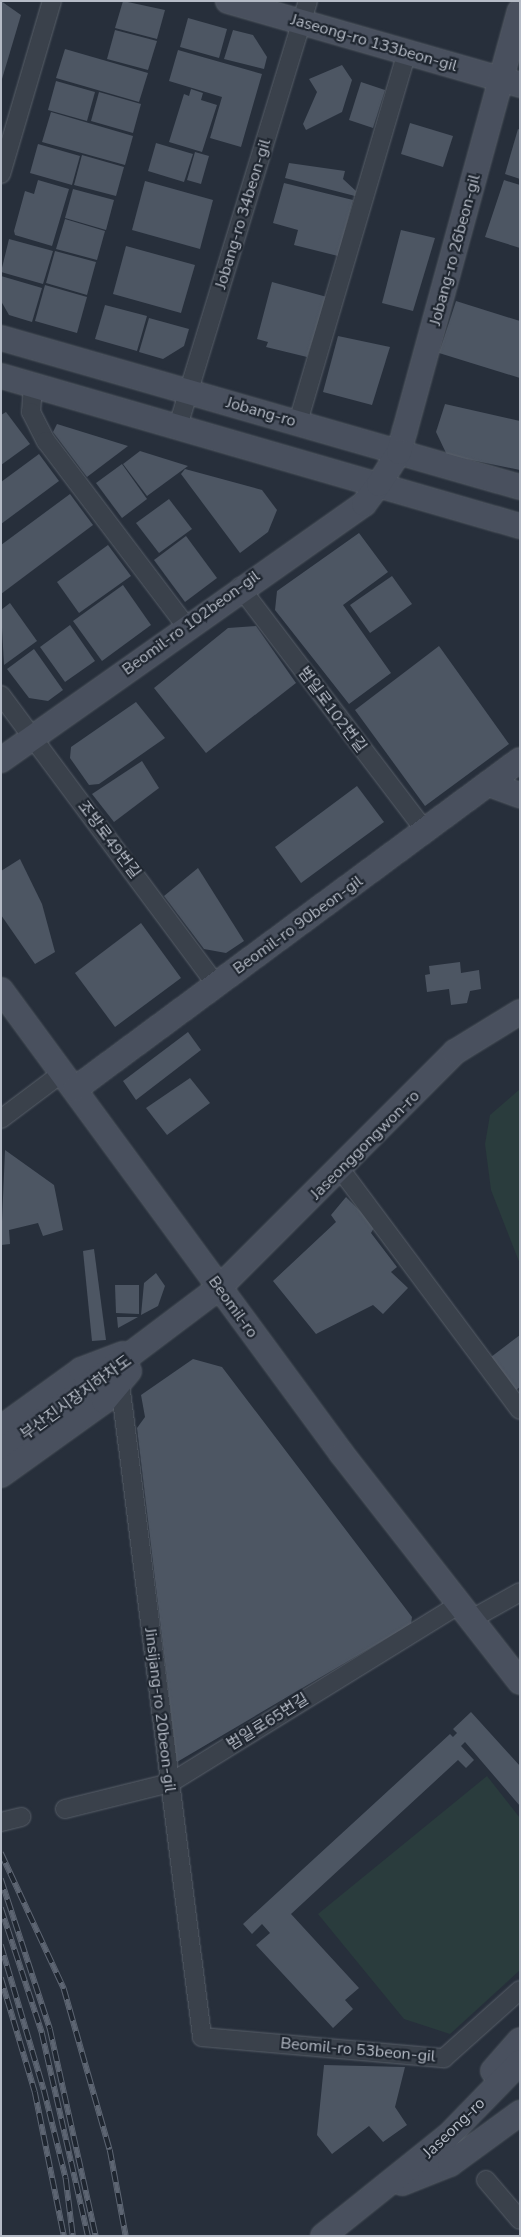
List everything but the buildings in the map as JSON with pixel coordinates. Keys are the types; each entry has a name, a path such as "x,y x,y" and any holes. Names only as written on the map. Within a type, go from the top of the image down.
{"main road":[{"name":"Jaseong-ro 133beon-gil","path":"228,1 304,12 407,52 510,82"},
{"name":"Jobang-ro 26beon-gil","path":"378,484 399,452 510,82 520,11"},
{"name":"Jobang-ro","path":"1,338 520,487"},
{"path":"1,376 520,526"},
{"name":"Beomil-ro 102beon-gil","path":"1,760 240,587 364,504 378,484"},
{"name":"Beomil-ro 90beon-gil","path":"69,1081 216,985 520,760"},
{"path":"489,784 520,794"},
{"name":"Beomil-ro","path":"1,990 219,1288 464,1612 520,1682"},
{"name":"Jaseonggongwon-ro","path":"150,1344 219,1288 342,1170 455,1052 520,1012"},
{"path":"1,1475 104,1400 120,1383 150,1344"},
{"path":"1,1428 81,1370 150,1344"},
{"name":"부산진시장지하차도","path":"1,1452 150,1344"},
{"path":"448,2136 520,2040"},
{"name":"Jaseong-ro","path":"323,2236 384,2190 448,2136 520,2062"},
{"name":"Jaseong-ro","path":"384,2190 450,2164 520,2113"}],"street":[{"path":"1,174 52,1"},
{"name":"Jobang-ro 34beon-gil","path":"178,426 190,392 304,12"},
{"path":"298,422 407,52"},
{"path":"33,385 31,412 46,441 186,626"},
{"name":"범일로102번길","path":"240,587 424,832"},
{"name":"조방로49번길","path":"1,695 216,985"},
{"path":"1,1119 69,1081"},
{"path":"342,1170 520,1410"},
{"name":"Jinsijang-ro 20beon-gil","path":"120,1383 202,2037"},
{"path":"464,1612 520,1592"},
{"name":"범일로65번길","path":"65,1809 170,1783 464,1612"},
{"path":"1,1822 21,1817"},
{"name":"Beomil-ro 53beon-gil","path":"202,2037 444,2058 520,1990"},
{"path":"486,2180 520,2220"}],"shaded area":[{"path":"520,1089 520,1264 491,1190 485,1144 490,1115"},
{"path":"487,1776 520,1818 520,1970 450,2034 404,2019 318,1914"}],"railway":[{"path":"1,1853 64,1989 110,2150 126,2236"},
{"path":"1,1879 50,2029 96,2236"},
{"path":"1,1908 42,2033 88,2236"},
{"path":"1,1945 44,2090 66,2179 73,2236"},
{"path":"1,1978 35,2092 64,2236"}]}
